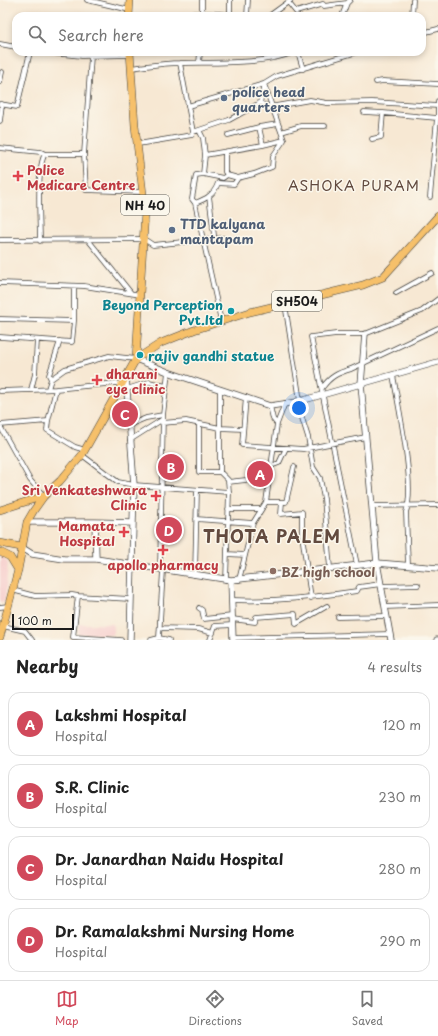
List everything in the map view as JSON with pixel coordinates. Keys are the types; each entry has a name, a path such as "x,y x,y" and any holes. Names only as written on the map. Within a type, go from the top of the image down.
{"main road":[{"path":"130,0 130,12"},
{"name":"NH 40","path":"130,56 135,126 145,211 136,359"},
{"name":"SH504","path":"136,359 161,343 221,321 364,285 383,277 438,216"},
{"path":"0,637 18,570 21,547 27,522 44,496 60,481 84,453 124,387 126,376 136,359"},
{"path":"0,510 44,496"},
{"path":"0,544 21,547"},
{"path":"0,552 10,557 18,570"}],"street":[{"path":"87,0 127,12"},
{"path":"202,0 202,12"},
{"path":"230,0 230,12"},
{"path":"246,12 248,0"},
{"path":"412,12 413,0"},
{"path":"274,12 289,1 296,12"},
{"path":"301,12 316,4 323,4 324,6 348,2"},
{"path":"344,12 348,2"},
{"path":"426,32 438,29"},
{"path":"0,44 12,46"},
{"path":"0,121 1,104 17,107 29,56"},
{"path":"91,56 84,154 86,190 143,192"},
{"path":"199,63 200,56"},
{"path":"131,68 180,63 270,59 284,56"},
{"path":"299,56 303,69"},
{"path":"188,106 264,84 277,76 344,56"},
{"path":"180,63 193,132"},
{"path":"0,82 2,72"},
{"path":"376,82 383,81 438,84"},
{"path":"260,103 264,84"},
{"path":"264,84 284,140"},
{"path":"138,144 192,135 193,132 229,120 260,103 273,107 310,100 326,103 372,102 438,106"},
{"path":"430,197 438,101"},
{"path":"364,112 437,118"},
{"path":"372,139 381,137 382,113"},
{"path":"228,135 278,124"},
{"path":"281,132 301,126 325,126"},
{"path":"259,127 263,145"},
{"path":"199,130 203,138 205,155 203,174"},
{"path":"205,155 284,140"},
{"path":"221,321 195,203 192,200 196,175 203,174 223,178 227,175 238,178 272,167 273,156 284,140"},
{"path":"0,148 41,152 45,154 84,154"},
{"path":"225,152 225,172 227,175"},
{"path":"40,241 40,176 41,160 45,154"},
{"path":"195,203 209,196 216,190 218,183 234,184 238,178"},
{"path":"209,196 214,235"},
{"path":"0,240 89,241 144,239 153,245 223,238"},
{"path":"89,241 131,293"},
{"path":"396,293 432,273"},
{"path":"0,283 74,287 84,286 141,295"},
{"path":"0,337 72,342 74,287"},
{"path":"357,565 311,337 336,334 365,334 422,311 438,299"},
{"path":"285,304 298,401 310,448 313,467 320,478 324,500 330,568"},
{"path":"0,319 74,320"},
{"path":"323,391 330,377 438,328"},
{"path":"220,389 220,472 228,482 229,492 227,554 228,580 232,600 233,639 310,638 335,634 391,637 377,563 361,384 365,334"},
{"path":"31,390 35,374 37,340"},
{"path":"48,389 51,379 49,374 60,341"},
{"path":"51,379 65,369 109,356 136,359 168,372 270,406 298,401 323,391 361,384 438,362"},
{"path":"159,638 162,569 162,419 168,372"},
{"path":"393,375 404,440 409,506 406,512 408,566"},
{"path":"0,391 56,389 116,383 124,387 149,382 166,386"},
{"path":"124,387 134,485 130,640"},
{"path":"56,389 47,430 84,453 118,482 134,485 229,492"},
{"path":"246,398 242,445 310,448 366,437"},
{"path":"239,580 253,523 266,502 277,424 285,403"},
{"path":"270,406 273,419 277,424"},
{"path":"129,426 146,418 186,421 220,428 243,429"},
{"path":"130,440 162,419"},
{"path":"44,496 30,480 0,425 48,421"},
{"path":"199,424 199,472 220,472"},
{"path":"271,466 279,464 286,448"},
{"path":"266,502 286,502 294,467"},
{"path":"228,482 246,480"},
{"path":"195,575 197,490"},
{"path":"282,502 281,514 302,512 302,535 311,598"},
{"path":"372,506 438,505"},
{"path":"228,509 261,510"},
{"path":"196,519 253,523"},
{"path":"27,522 132,523"},
{"path":"96,522 96,559"},
{"path":"21,547 32,554 56,558 96,559 228,580 239,580 377,563 438,568"},
{"path":"227,554 245,554"},
{"path":"232,600 274,601 311,598 357,591 359,587 381,585 418,585"},
{"path":"12,590 35,596 72,595 130,599"},
{"path":"78,596 73,637 121,640"},
{"path":"385,607 438,605"},
{"path":"0,607 8,606"},
{"path":"199,608 202,610 204,619 255,622 256,617 295,614 296,624 327,606"},
{"path":"338,617 387,616"},
{"path":"210,640 215,626 232,620"},
{"path":"3,626 25,631 32,640"},
{"path":"160,628 198,629 213,633"},
{"path":"335,634 335,640"},
{"path":"150,640 159,638 169,640"}],"shaded area":[{"path":"0,554 8,562 5,601 0,602"},
{"path":"79,624 113,624 113,635 78,634"}],"place":[{"name":"police head quarters","path":"224,98"},
{"name":"Police Medicare Centre","path":"18,176"},
{"name":"TTD kalyana mantapam","path":"172,230"},
{"name":"Beyond Perception Pvt.ltd","path":"231,311"},
{"name":"rajiv gandhi statue","path":"140,355"},
{"name":"dharani eye clinic","path":"97,380"},
{"name":"Dr. Janardhan Naidu Hospital","path":"125,414"},
{"name":"S.R. Clinic","path":"171,467"},
{"name":"Lakshmi Hospital","path":"260,474"},
{"name":"Sri Venkateshwara Clinic","path":"156,496"},
{"name":"Dr. Ramalakshmi Nursing Home","path":"169,530"},
{"name":"Mamata Hospital","path":"124,532"},
{"name":"apollo pharmacy","path":"163,550"},
{"name":"BZ high school","path":"273,571"}],"district":[{"name":"ASHOKA PURAM","path":"354,185"},
{"name":"THOTA PALEM","path":"272,536"}]}
